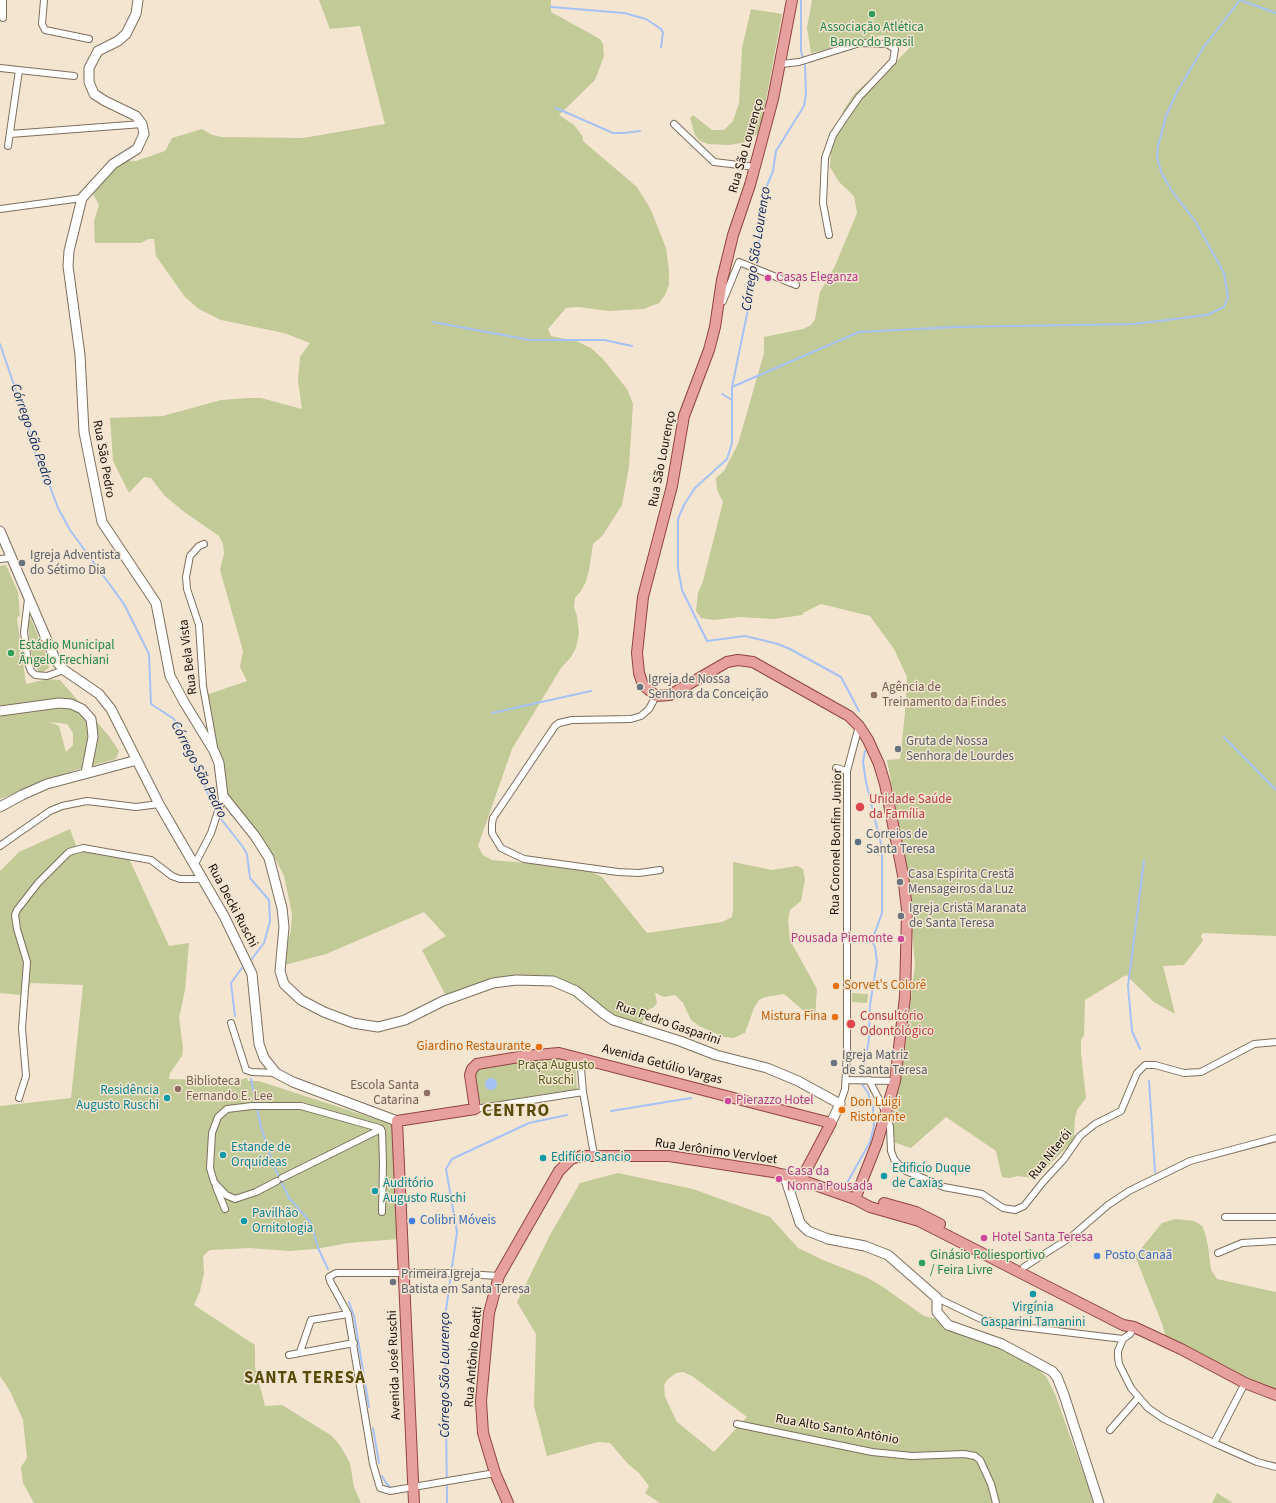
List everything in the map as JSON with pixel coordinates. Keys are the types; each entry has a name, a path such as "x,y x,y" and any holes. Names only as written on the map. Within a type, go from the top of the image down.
{"main road":[{"name":"Rua São Lourenço","path":"656,696 643,684 638,666 637,653 643,597 672,486 684,416 709,350 718,315 722,280 733,234 755,168 781,64 792,0"},
{"path":"656,696 670,695 726,662 744,660 753,662 843,711 859,726 868,740 879,764 885,784 901,862 906,903 907,950 905,997 895,1081 877,1143 855,1199"},
{"path":"397,1121 475,1109 470,1075 472,1069 477,1064 550,1052 580,1057"},
{"name":"Avenida Getúlio Vargas","path":"580,1057 831,1123"},
{"name":"Avenida José Ruschi","path":"397,1121 414,1503"},
{"path":"802,1180 831,1123"},
{"name":"Rua Jerônimo Vervloet","path":"594,1155 669,1156 784,1174 855,1199"},
{"name":"Rua Antônio Roatti","path":"508,1503 495,1473 483,1432 481,1401 489,1313 499,1276 559,1171 571,1159 594,1155"},
{"path":"855,1199 871,1200 916,1212 1126,1319 1134,1327"},
{"path":"855,1199 870,1207 919,1221 1123,1324 1134,1327 1181,1349 1245,1383 1276,1396"}],"street":[{"path":"3,0 3,18"},
{"path":"44,0 42,26 45,30 89,39"},
{"path":"138,0 136,14 126,34 118,41 98,51 91,62 89,82 94,94 136,116 142,124"},
{"path":"781,64 799,62 860,43 887,44 893,46 895,52 893,61 859,97 833,135 827,152 822,182 823,202 829,235"},
{"path":"0,68 74,76"},
{"path":"8,146 19,70"},
{"path":"10,134 142,124"},
{"name":"Rua São Pedro","path":"142,124 143,137 137,148 113,164 82,198 69,251 68,266 80,355 84,432 101,516 106,529 156,603 170,676 214,751 219,763 223,796"},
{"path":"674,124 714,162 755,168"},
{"path":"0,209 82,198"},
{"path":"718,315 737,264 742,262 796,285"},
{"name":"Rua Decki Ruschi","path":"0,531 10,558 52,655 64,670 99,694 106,701 159,804 224,916 252,974 259,1044 264,1058 276,1073"},
{"name":"Rua Bela Vista","path":"204,544 199,546 190,556 186,577 187,589 199,626 203,686 214,751"},
{"path":"0,559 10,558"},
{"path":"28,599 24,632 28,663 31,671 35,675 47,676 64,670"},
{"path":"656,696 648,709 641,716 631,719 572,720 559,723 555,726 493,818 492,828 495,841 501,848 524,859 618,872 639,873 660,870"},
{"path":"0,711 59,703 71,704 82,710 91,719 93,737 86,773"},
{"name":"Rua Coronel Bonfim Junior","path":"840,1104 846,1080 847,771 859,726"},
{"path":"0,808 22,795 47,784 137,760"},
{"path":"836,768 847,771"},
{"path":"195,864 202,852 216,819 223,796"},
{"name":"Rua Pedro Gasparini","path":"223,796 264,849 271,865 282,908 284,927 280,971 284,984 297,998 324,1012 354,1024 378,1027 386,1026 405,1020 443,1001 470,990 493,983 516,980 553,981 576,991 613,1020 680,1041 716,1055 783,1074 840,1104"},
{"path":"0,846 50,810 62,806 87,801 136,807 159,804"},
{"path":"20,1098 26,1076 22,1028 27,962 17,929 15,915 17,910 38,883 69,852 83,848 151,860 172,876 180,878 203,879"},
{"path":"231,1023 246,1070 252,1072 276,1073 292,1082 397,1121"},
{"name":"Rua Niterói","path":"863,1080 886,1113 894,1159 906,1170 944,1187 982,1194 1003,1208 1015,1210 1024,1206 1064,1159 1080,1136 1095,1124 1121,1111 1137,1073 1145,1066 1155,1065 1184,1073 1201,1072 1254,1044 1276,1042"},
{"path":"580,1057 583,1092 594,1155"},
{"path":"846,1080 895,1081"},
{"path":"475,1109 583,1092"},
{"path":"831,1123 840,1104"},
{"path":"225,1209 210,1168 210,1146 215,1124 227,1109 255,1106 301,1106 381,1129"},
{"path":"214,1182 226,1195 235,1199 256,1192 381,1129"},
{"path":"381,1129 384,1184 382,1212"},
{"path":"1024,1267 1071,1237 1102,1209 1129,1191 1190,1161 1276,1138"},
{"path":"784,1174 800,1222 808,1231 828,1239 880,1251 896,1260 937,1298 984,1320 1014,1326 1123,1339"},
{"path":"1225,1217 1276,1217"},
{"path":"1218,1253 1242,1243 1276,1241"},
{"path":"495,1473 390,1491 380,1488 373,1464 348,1314 330,1281 330,1275 336,1273 455,1273 499,1276"},
{"path":"937,1298 937,1312 948,1325 1002,1344 1041,1364 1057,1377 1099,1503"},
{"path":"300,1352 311,1320 348,1314"},
{"path":"1134,1327 1130,1334 1123,1339 1118,1351 1119,1364 1138,1398 1148,1408 1164,1419 1214,1444 1257,1462 1276,1467"},
{"path":"289,1355 354,1343"},
{"path":"1214,1444 1245,1383"},
{"path":"1110,1430 1138,1398"},
{"name":"Rua Alto Santo Antônio","path":"737,1424 872,1452 912,1456 964,1454 975,1456 980,1460 991,1484 996,1503"}],"green space":[{"path":"319,0 551,0 551,12 600,39 603,44 604,56 595,80 559,115 574,125 583,137 583,141 637,187 651,210 666,248 669,270 669,285 665,295 659,303 643,309 609,311 578,307 566,308 548,329 551,336 576,341 591,348 603,359 627,389 633,404 629,467 622,505 603,535 593,544 586,582 575,598 574,607 577,616 579,633 576,648 571,657 561,668 512,749 478,846 483,855 492,860 583,868 602,877 647,933 722,922 732,917 733,862 772,870 797,866 803,869 805,880 801,901 790,910 788,921 790,940 817,989 815,1019 784,994 765,997 759,1000 754,1008 745,1033 733,1038 724,1037 699,1026 691,1020 683,1003 675,995 664,997 655,993 657,1003 654,1007 648,1010 640,1027 619,1021 583,992 537,978 446,996 422,950 446,936 424,912 326,954 281,966 291,930 292,914 284,876 276,860 223,794 206,695 247,681 240,667 243,651 220,570 224,554 223,544 219,536 183,511 165,496 151,478 144,477 129,493 113,461 110,418 163,416 221,400 248,398 261,398 302,409 298,381 300,357 310,343 284,333 221,320 199,309 185,297 156,256 154,239 148,239 141,243 95,243 94,221 99,205 90,189 120,160 136,161 165,151 172,138 202,129 212,135 222,137 303,138 385,124 360,26 330,29"},
{"path":"812,0 1276,0 1276,936 1203,933 1201,936 1203,941 1184,965 1163,966 1175,1014 1154,1002 1126,975 1085,1000 1084,1035 1081,1040 1081,1053 1086,1098 1077,1110 1074,1134 1076,1138 1040,1174 1032,1178 1018,1176 1009,1178 1002,1177 996,1151 946,1117 911,1148 893,1142 893,1108 905,1050 915,965 906,861 887,760 900,759 905,713 907,677 894,649 870,616 821,604 803,613 803,615 773,619 740,617 713,620 701,618 696,611 698,593 703,581 723,502 717,490 716,478 724,471 738,444 764,353 764,337 803,329 811,325 815,319 820,292 835,266 857,213 854,196 839,182 830,167 831,150 843,111 855,93 865,84 893,65 915,42 884,35 811,53 807,28"},
{"path":"751,9 782,14 760,132 746,142 729,145 708,144 700,141 695,135 690,118 693,115 712,130 724,130 733,121 739,103 742,48"},
{"path":"6,565 18,592 20,615 17,618 26,684 48,679 60,680 109,736 119,751 116,759 75,770 0,799 0,566","holes":["49,722 67,724 73,733 73,745 66,752 59,726"]},
{"path":"30,617 48,659 49,668 43,672 38,671 32,658 27,618"},
{"path":"70,829 79,854 88,847 127,854 169,946 189,943 185,990 179,1018 183,1048 182,1056 170,1073 169,1079 235,1081 247,1078 248,1081 259,1081 394,1125 399,1239 348,1243 316,1249 289,1251 250,1248 210,1250 203,1256 204,1273 200,1291 194,1305 255,1345 255,1367 265,1406 282,1405 332,1436 341,1447 350,1463 354,1487 361,1503 34,1503 23,1483 21,1467 27,1458 23,1420 10,1391 0,1376 0,1106 71,1098 83,985 31,983 27,993 21,995 0,993 0,871 19,852"},
{"path":"852,993 868,994 867,1003 852,1002"},
{"name":"Praça Augusto Ruschi","path":"555,1055 575,1060 577,1089 482,1104 480,1103 474,1072 476,1070"},
{"path":"618,1173 693,1189 770,1217 798,1248 823,1260 866,1277 924,1316 942,1320 988,1340 1036,1366 1047,1378 1055,1394 1093,1503 660,1503 645,1493 649,1486 639,1473 628,1464 610,1443 598,1442 547,1456 534,1406 536,1334 517,1302 550,1235 580,1183","holes":["683,1372 692,1376 747,1417 714,1452 677,1422 665,1397 664,1385 668,1379 676,1373"]},
{"path":"1175,1219 1194,1221 1202,1226 1208,1246 1211,1270 1217,1279 1276,1292 1276,1393 1258,1387 1166,1338 1163,1326 1135,1256 1162,1223"},
{"path":"1217,1493 1233,1503 1212,1503"}],"water":[{"path":"491,1078 495,1080 497,1084 495,1088 491,1090 487,1088 485,1084 487,1080"}],"waterway":[{"name":"Córrego São Lourenço","path":"801,0 801,51 805,66 806,94 804,106 776,151 773,171 766,188 761,208 758,261 732,387 732,443 727,459 695,488 684,505 678,519 678,568 682,590 707,641 745,636 778,644 790,649 841,677 859,711"},
{"path":"1240,0 1276,13"},
{"path":"732,387 859,332 955,327 1134,324 1207,315 1224,307 1228,297 1224,273 1195,221 1172,191 1162,174 1157,157 1158,146 1166,116 1177,92 1203,48 1240,0"},
{"path":"551,7 624,13 646,19 661,29 663,33 661,47"},
{"path":"556,108 613,133 640,131"},
{"path":"433,322 530,340 604,340 632,346"},
{"name":"Córrego São Pedro","path":"0,344 31,435 36,457 48,481 58,508 70,530 124,604 149,654 151,704 174,719 216,811"},
{"path":"722,394 732,400"},
{"path":"492,713 591,691"},
{"path":"1224,737 1276,790"},
{"name":"Córrego São Lourenço","path":"847,1183 870,1142 874,1126 873,1107 868,1093 862,1084 861,1078 869,1040 870,1005 877,962 875,947 872,941 882,913 882,848 866,782 863,762 865,751"},
{"name":"Córrego São Pedro","path":"218,815 243,847 247,854 250,878 269,900 270,921 264,943 251,960"},
{"path":"1140,1049 1132,1031 1128,986 1144,861"},
{"name":"Córrego São Pedro","path":"235,1016 231,983 242,968"},
{"name":"Córrego São Pedro","path":"251,1079 261,1127 273,1164 289,1198 311,1223 318,1248 328,1269"},
{"path":"1149,1081 1155,1172"},
{"name":"Córrego São Lourenço","path":"611,1111 691,1098"},
{"name":"Córrego São Lourenço","path":"447,1503 445,1317 457,1232 446,1169 452,1159 529,1123 567,1115"},
{"name":"Córrego São Pedro","path":"349,1302 354,1316 369,1407"},
{"name":"Córrego São Pedro","path":"373,1428 379,1463"},
{"name":"Córrego São Pedro","path":"382,1476 391,1488"}],"place":[{"name":"Associação Atlética Banco do Brasil","path":"872,14"},
{"name":"Casas Eleganza","path":"768,278"},
{"name":"Igreja Adventista do Sétimo Dia","path":"22,563"},
{"name":"Estádio Municipal Ângelo Frechiani","path":"11,653"},
{"name":"Igreja de Nossa Senhora da Conceição","path":"640,687"},
{"name":"Agência de Treinamento da Findes","path":"874,695"},
{"name":"Gruta de Nossa Senhora de Lourdes","path":"898,749"},
{"name":"Unidade Saúde da Família","path":"860,807"},
{"name":"Correios de Santa Teresa","path":"858,842"},
{"name":"Casa Espirita Crestã Mensageiros da Luz","path":"900,882"},
{"name":"Igreja Cristã Maranata de Santa Teresa","path":"901,916"},
{"name":"Pousada Piemonte","path":"901,939"},
{"name":"Sorvet's Colorê","path":"836,986"},
{"name":"Mistura Fina","path":"835,1017"},
{"name":"Consultório Odontológico","path":"851,1024"},
{"name":"Giardino Restaurante","path":"539,1047"},
{"name":"Igreja Matriz de Santa Teresa","path":"834,1063"},
{"name":"Biblioteca Fernando E. Lee","path":"178,1089"},
{"name":"Escola Santa Catarina","path":"427,1093"},
{"name":"Residência Augusto Ruschi","path":"167,1098"},
{"name":"Pierazzo Hotel","path":"728,1101"},
{"name":"Don Luigi Ristorante","path":"842,1110"},
{"name":"Estande de Orquídeas","path":"223,1155"},
{"name":"Edifício Sancio","path":"543,1158"},
{"name":"Edificío Duque de Caxias","path":"884,1176"},
{"name":"Casa da Nonna Pousada","path":"779,1179"},
{"name":"Auditório Augusto Ruschi","path":"375,1191"},
{"name":"Pavilhão Ornitologia","path":"244,1221"},
{"name":"Colibri Móveis","path":"412,1221"},
{"name":"Hotel Santa Teresa","path":"984,1238"},
{"name":"Posto Canaã","path":"1097,1256"},
{"name":"Ginásio Poliesportivo / Feira Livre","path":"922,1263"},
{"name":"Primeira Igreja Batista em Santa Teresa","path":"393,1282"},
{"name":"Virgínia Gasparini Tamanini","path":"1033,1294"}],"district":[{"name":"CENTRO","path":"516,1112"},
{"name":"SANTA TERESA","path":"305,1379"}]}
